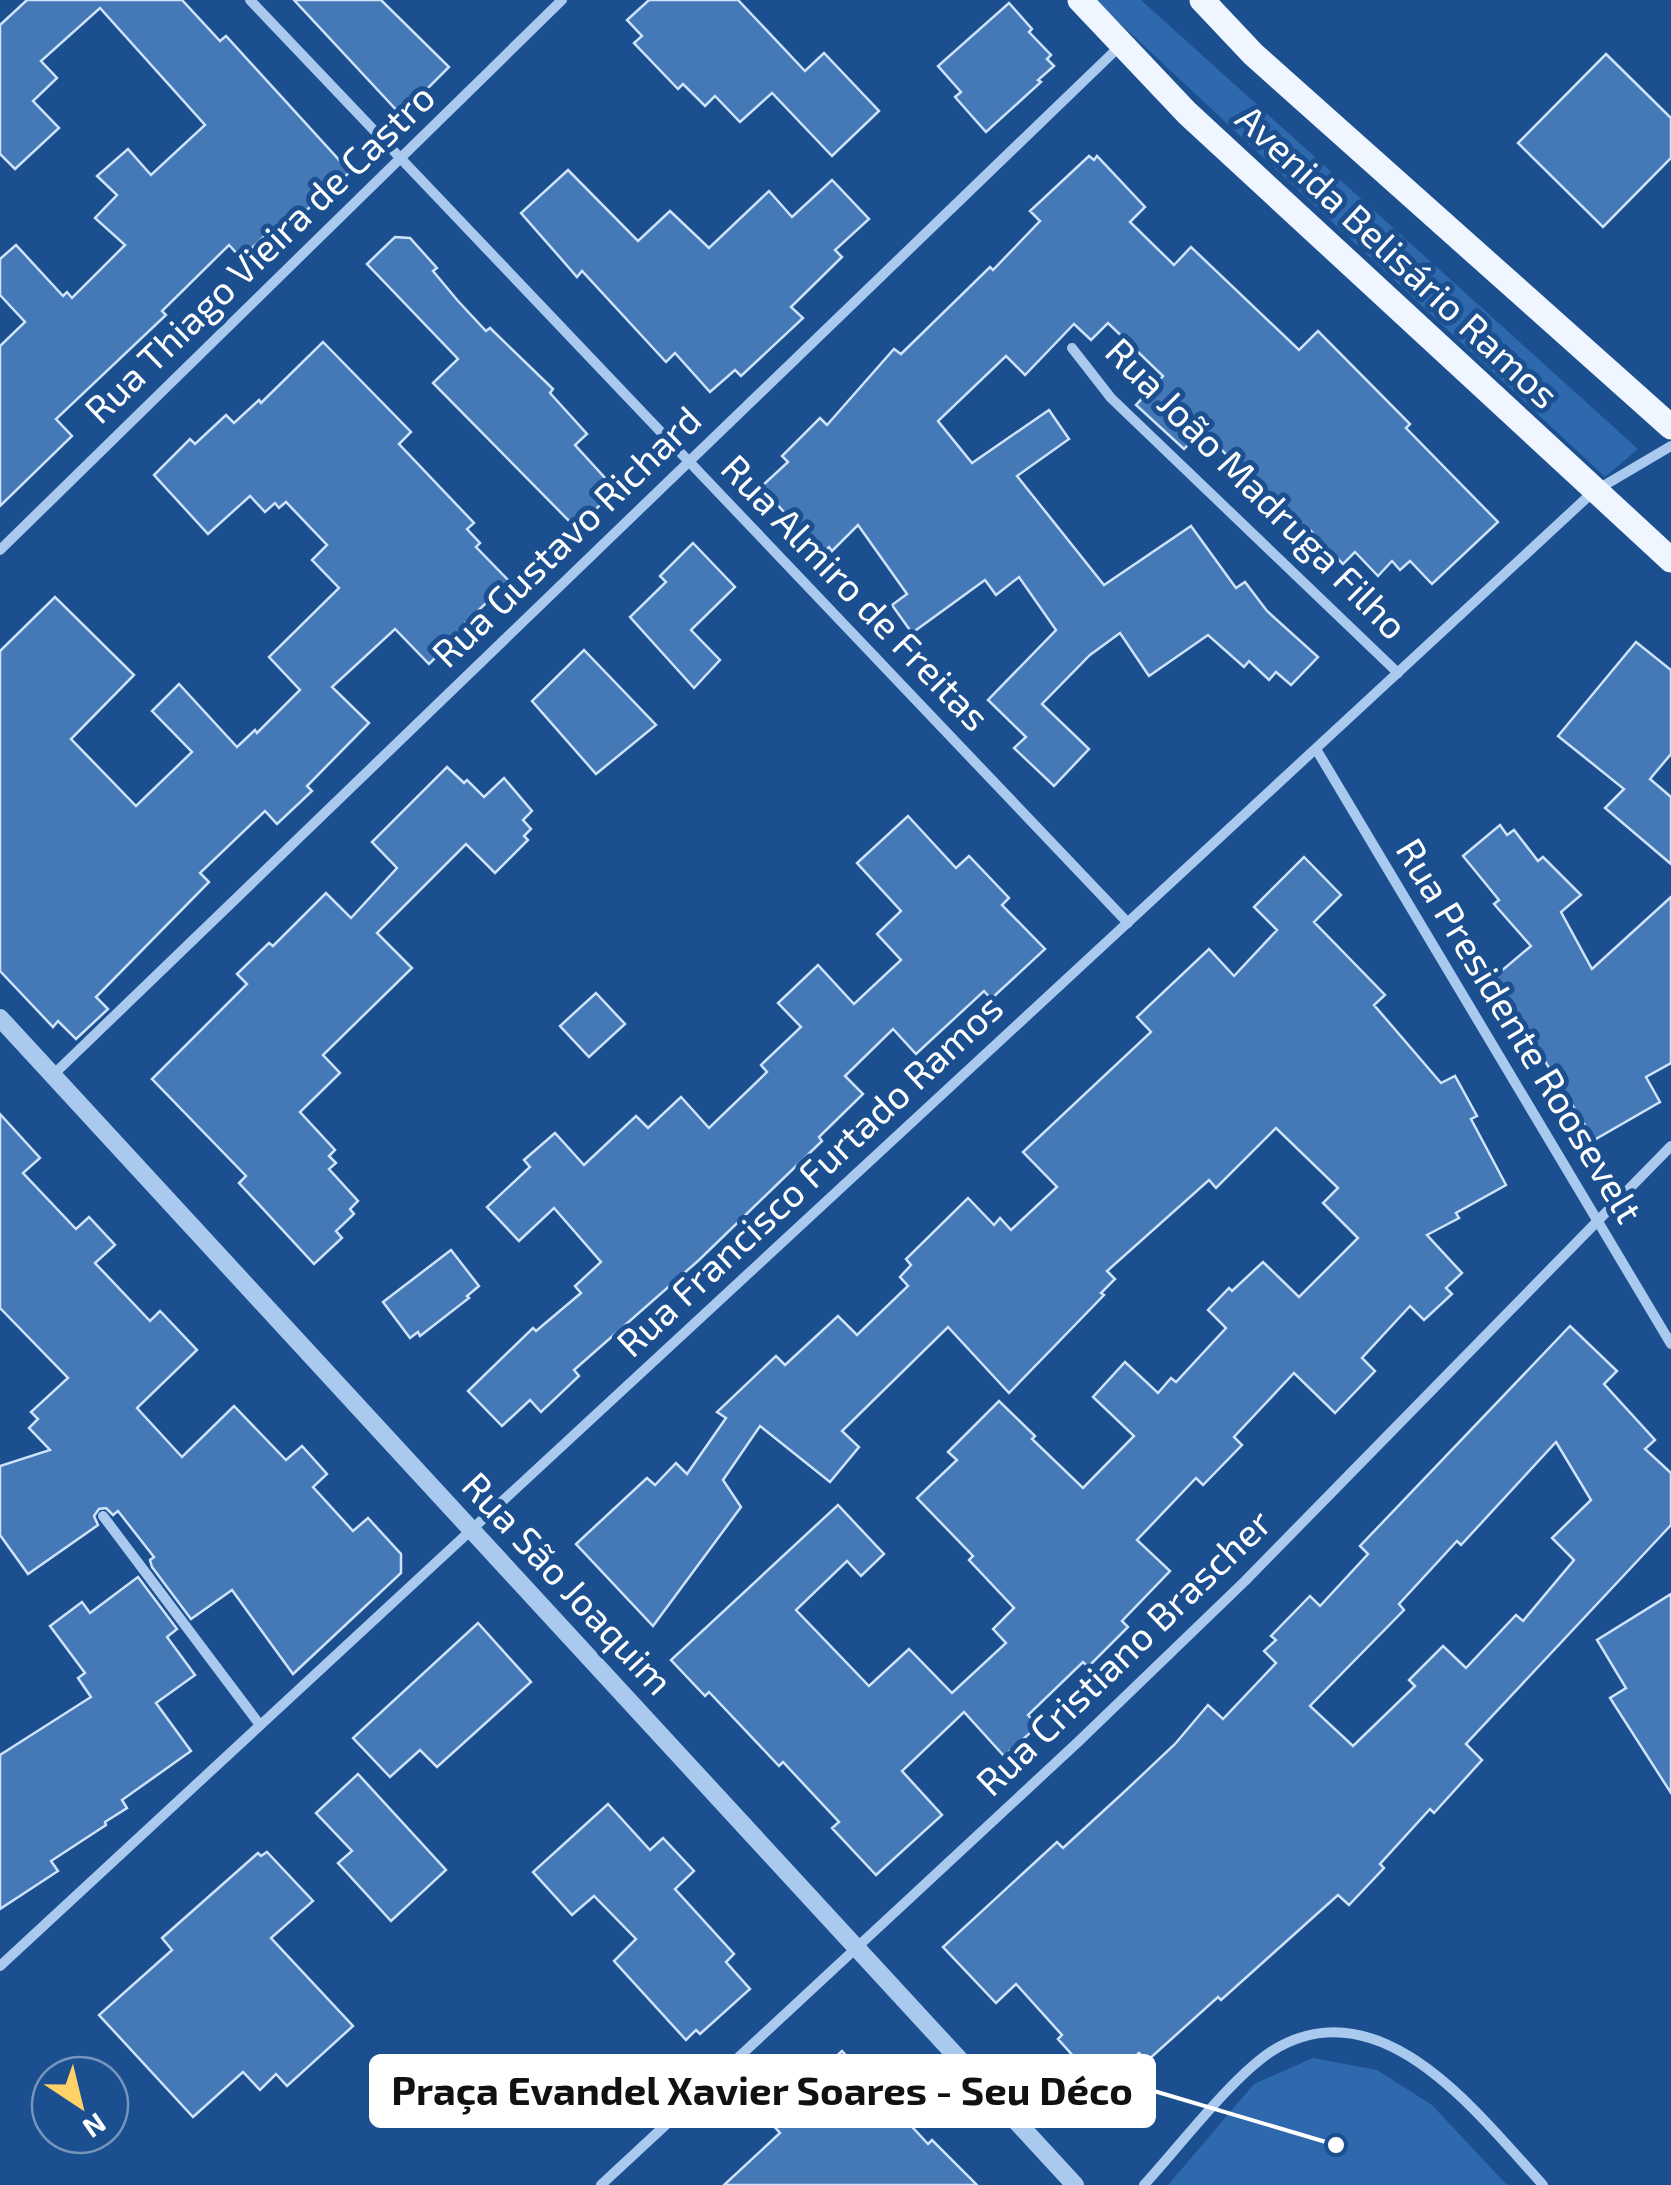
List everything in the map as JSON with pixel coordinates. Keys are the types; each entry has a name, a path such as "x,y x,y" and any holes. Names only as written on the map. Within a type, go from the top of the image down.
{"main road":[{"name":"Avenida Belisário Ramos","path":"1080,0 1187,113 1671,560"},
{"name":"Avenida Belisário Ramos","path":"1202,0 1253,54 1671,426"}],"street":[{"name":"Rua Almiro de Freitas","path":"250,0 1128,923"},
{"name":"Rua Thiago Vieira de Castro","path":"0,550 562,0"},
{"name":"Rua Gustavo Richard","path":"54,1074 1122,44"},
{"name":"Rua João Madruga Filho","path":"1072,348 1111,398 1398,673"},
{"name":"Rua Francisco Furtado Ramos","path":"0,1966 1594,492 1671,446"},
{"name":"Rua Presidente Roosevelt","path":"1316,749 1671,1344"},
{"name":"Rua São Joaquim","path":"4,1020 1075,2185"},
{"name":"Rua Cristiano Brascher","path":"602,2185 1246,1581 1671,1146"},
{"path":"103,1516 260,1726"},
{"path":"1144,2185 1243,2076 1273,2050 1308,2036 1340,2032 1380,2042 1420,2062 1456,2091 1543,2185"}],"shaded area":[{"path":"1095,0 1141,0 1638,449 1605,477"},
{"path":"1313,2058 1377,2070 1432,2105 1507,2185 1168,2185 1254,2084"}],"building":[{"path":"27,0 182,0 220,41 226,36 350,172 274,239 268,233 241,258 229,245 162,311 166,315 56,419 72,436 0,506 0,346 25,322 0,295 0,259 16,245 63,296 67,292 72,298 125,245 95,218 117,195 97,176 128,149 151,175 205,125 100,8 41,61 57,78 33,101 59,128 15,169 0,154 0,25"},
{"path":"294,0 381,0 449,67 401,115"},
{"path":"649,0 738,0 805,71 824,53 879,111 832,156 772,93 740,122 715,96 705,106 683,84 678,89 634,43 642,36 627,20"},
{"path":"1009,3 1051,55 1047,59 1054,66 986,132 955,97 961,92 938,66"},
{"path":"1606,54 1671,118 1671,158 1603,227 1518,143"},
{"path":"1089,156 1094,160 1097,156 1145,207 1130,222 1174,265 1191,247 1299,350 1318,331 1410,424 1406,428 1498,522 1432,584 1410,561 1400,570 1392,561 1378,576 1355,552 1343,564 1306,526 1302,531 1202,430 1184,449 1136,405 1163,376 1108,323 1091,340 1074,324 1025,375 1006,356 938,421 972,463 1049,410 1069,439 1017,476 1104,585 1191,526 1236,588 1245,582 1267,611 1318,657 1291,685 1276,672 1269,680 1249,661 1244,667 1208,635 1149,676 1120,633 1090,655 1042,704 1089,749 1054,786 1014,748 1026,737 988,700 1056,630 1019,577 996,595 985,580 912,633 892,605 907,594 858,525 832,551 829,547 812,563 785,536 796,525 761,487 788,462 782,456 820,418 827,425 894,349 901,354 990,267 993,270 1040,221 1030,211"},
{"path":"568,170 638,241 670,211 709,248 769,191 792,217 832,180 869,219 835,250 842,257 791,307 803,318 741,376 735,370 710,392 675,353 666,362 582,271 577,277 521,213"},
{"path":"395,237 410,238 437,268 433,271 458,301 553,389 550,393 587,434 575,445 616,490 576,528 433,383 458,359 367,264"},
{"path":"323,342 411,432 399,444 474,523 467,529 480,543 476,547 509,581 429,664 395,629 332,687 369,723 307,786 312,791 277,824 265,811 200,873 209,882 96,997 108,1009 76,1039 58,1021 53,1027 0,971 0,651 55,597 134,675 71,739 136,806 192,752 152,711 179,684 237,747 255,730 257,733 300,690 269,657 339,588 312,560 327,545 286,502 279,508 275,503 265,512 250,496 208,534 154,475 190,439 195,444 226,415 234,423 259,400 261,403"},
{"path":"693,543 735,587 691,630 720,660 694,688 630,617 666,582 660,576"},
{"path":"1636,642 1671,670 1671,754 1650,779 1671,797 1671,864 1605,808 1624,789 1558,736"},
{"path":"584,650 656,725 596,774 532,701"},
{"path":"447,767 484,797 504,778 532,811 523,820 531,829 524,836 528,840 495,873 466,844 377,933 412,968 323,1055 340,1073 300,1112 335,1150 329,1156 336,1163 329,1169 358,1201 350,1209 354,1214 336,1231 342,1238 314,1264 239,1183 246,1176 152,1079 247,984 237,974 269,943 273,946 326,893 351,918 397,868 372,842"},
{"path":"908,816 956,868 969,856 1009,898 1002,905 1045,949 991,999 984,991 916,1054 893,1029 845,1076 863,1094 819,1137 822,1141 699,1260 574,1370 579,1376 541,1412 530,1400 502,1426 468,1391 533,1328 536,1331 581,1293 575,1286 601,1262 554,1208 519,1241 487,1207 530,1167 524,1160 555,1133 584,1165 636,1116 648,1128 681,1097 709,1128 767,1072 761,1065 801,1027 778,1003 818,965 854,1004 901,960 877,934 901,911 857,863"},
{"path":"1500,825 1507,835 1514,830 1538,861 1543,857 1581,895 1561,912 1592,969 1671,897 1671,1063 1646,1077 1660,1102 1594,1140 1493,978 1531,946 1494,904 1499,900 1463,856"},
{"path":"1304,857 1341,895 1314,922 1385,995 1374,1005 1441,1083 1455,1076 1477,1116 1471,1119 1506,1185 1456,1213 1459,1218 1427,1235 1462,1273 1446,1288 1452,1294 1424,1320 1410,1306 1362,1358 1375,1371 1335,1413 1294,1373 1234,1437 1242,1445 1203,1485 1196,1478 1137,1540 1170,1571 1122,1621 1128,1627 1088,1667 1083,1662 1028,1715 1038,1726 1004,1756 964,1712 902,1771 942,1815 876,1875 832,1828 839,1822 783,1762 779,1766 709,1692 705,1696 671,1660 838,1505 884,1554 861,1576 847,1561 796,1610 869,1686 909,1649 952,1693 1006,1643 993,1629 1014,1608 969,1560 973,1556 917,1498 957,1460 948,1452 999,1401 1083,1488 1134,1436 1093,1397 1125,1362 1158,1393 1171,1378 1176,1382 1226,1328 1208,1310 1263,1262 1299,1297 1358,1238 1323,1203 1338,1188 1276,1128 1216,1188 1209,1180 1107,1271 1115,1279 1101,1293 1104,1295 1009,1393 948,1327 842,1431 859,1447 830,1482 760,1426 723,1480 741,1507 653,1626 576,1544 647,1478 655,1485 676,1463 687,1474 726,1418 717,1412 776,1356 785,1365 838,1316 857,1335 908,1286 900,1277 911,1265 906,1259 968,1198 994,1225 1000,1218 1011,1230 1057,1187 1023,1152 1151,1032 1137,1017 1209,949 1234,976 1277,930 1254,907"},
{"path":"596,993 625,1024 589,1057 560,1026"},
{"path":"0,1114 40,1158 23,1173 76,1229 89,1217 115,1245 95,1263 150,1321 160,1311 197,1350 137,1408 182,1457 234,1406 286,1460 302,1446 327,1474 313,1487 353,1531 368,1518 401,1554 401,1573 293,1674 232,1590 191,1619 152,1567 150,1560 154,1557 118,1511 113,1515 106,1508 99,1509 94,1516 98,1525 28,1574 0,1535 0,1466 50,1450 29,1428 38,1419 31,1412 68,1378 0,1308"},
{"path":"451,1250 479,1286 420,1336 418,1332 410,1338 383,1302"},
{"path":"1570,1326 1617,1371 1604,1384 1655,1440 1645,1449 1671,1473 1671,1525 1466,1744 1482,1760 1380,1864 1384,1868 1349,1905 1338,1895 1147,2061 1139,2053 1101,2087 1058,2039 1062,2035 1016,1984 996,2003 943,1947 1057,1842 1063,1848 1175,1744 1208,1705 1223,1719 1276,1663 1264,1651 1276,1640 1271,1636 1310,1596 1320,1606 1368,1554 1360,1546","holes":["1556,1442 1591,1500 1552,1538 1574,1560 1523,1621 1516,1615 1466,1668 1443,1646 1409,1680 1415,1686 1353,1746 1310,1706 1404,1610 1399,1604 1457,1541 1461,1545"]},
{"path":"138,1577 177,1629 167,1637 195,1675 156,1703 191,1751 122,1800 127,1808 106,1825 51,1861 58,1871 0,1909 0,1755 91,1697 78,1678 85,1673 50,1626 82,1602 90,1613"},
{"path":"1671,1594 1671,1793 1610,1698 1626,1688 1597,1640"},
{"path":"478,1623 531,1682 437,1767 420,1750 390,1777 353,1738"},
{"path":"358,1774 446,1870 391,1921 338,1863 352,1851 316,1813"},
{"path":"608,1804 650,1850 663,1838 694,1871 675,1889 734,1954 726,1962 750,1989 700,2034 696,2030 686,2040 614,1961 636,1939 594,1896 572,1915 533,1872"},
{"path":"267,1852 313,1901 271,1938 353,2026 287,2086 276,2074 260,2090 243,2072 193,2117 99,2015 172,1950 162,1938 258,1853 261,1856"},
{"path":"842,2051 928,2144 932,2140 977,2185 724,2185 780,2133 772,2124 816,2083 812,2078"}],"place":[{"name":"Praça Evandel Xavier Soares - Seu Déco","path":"1336,2145"}]}
